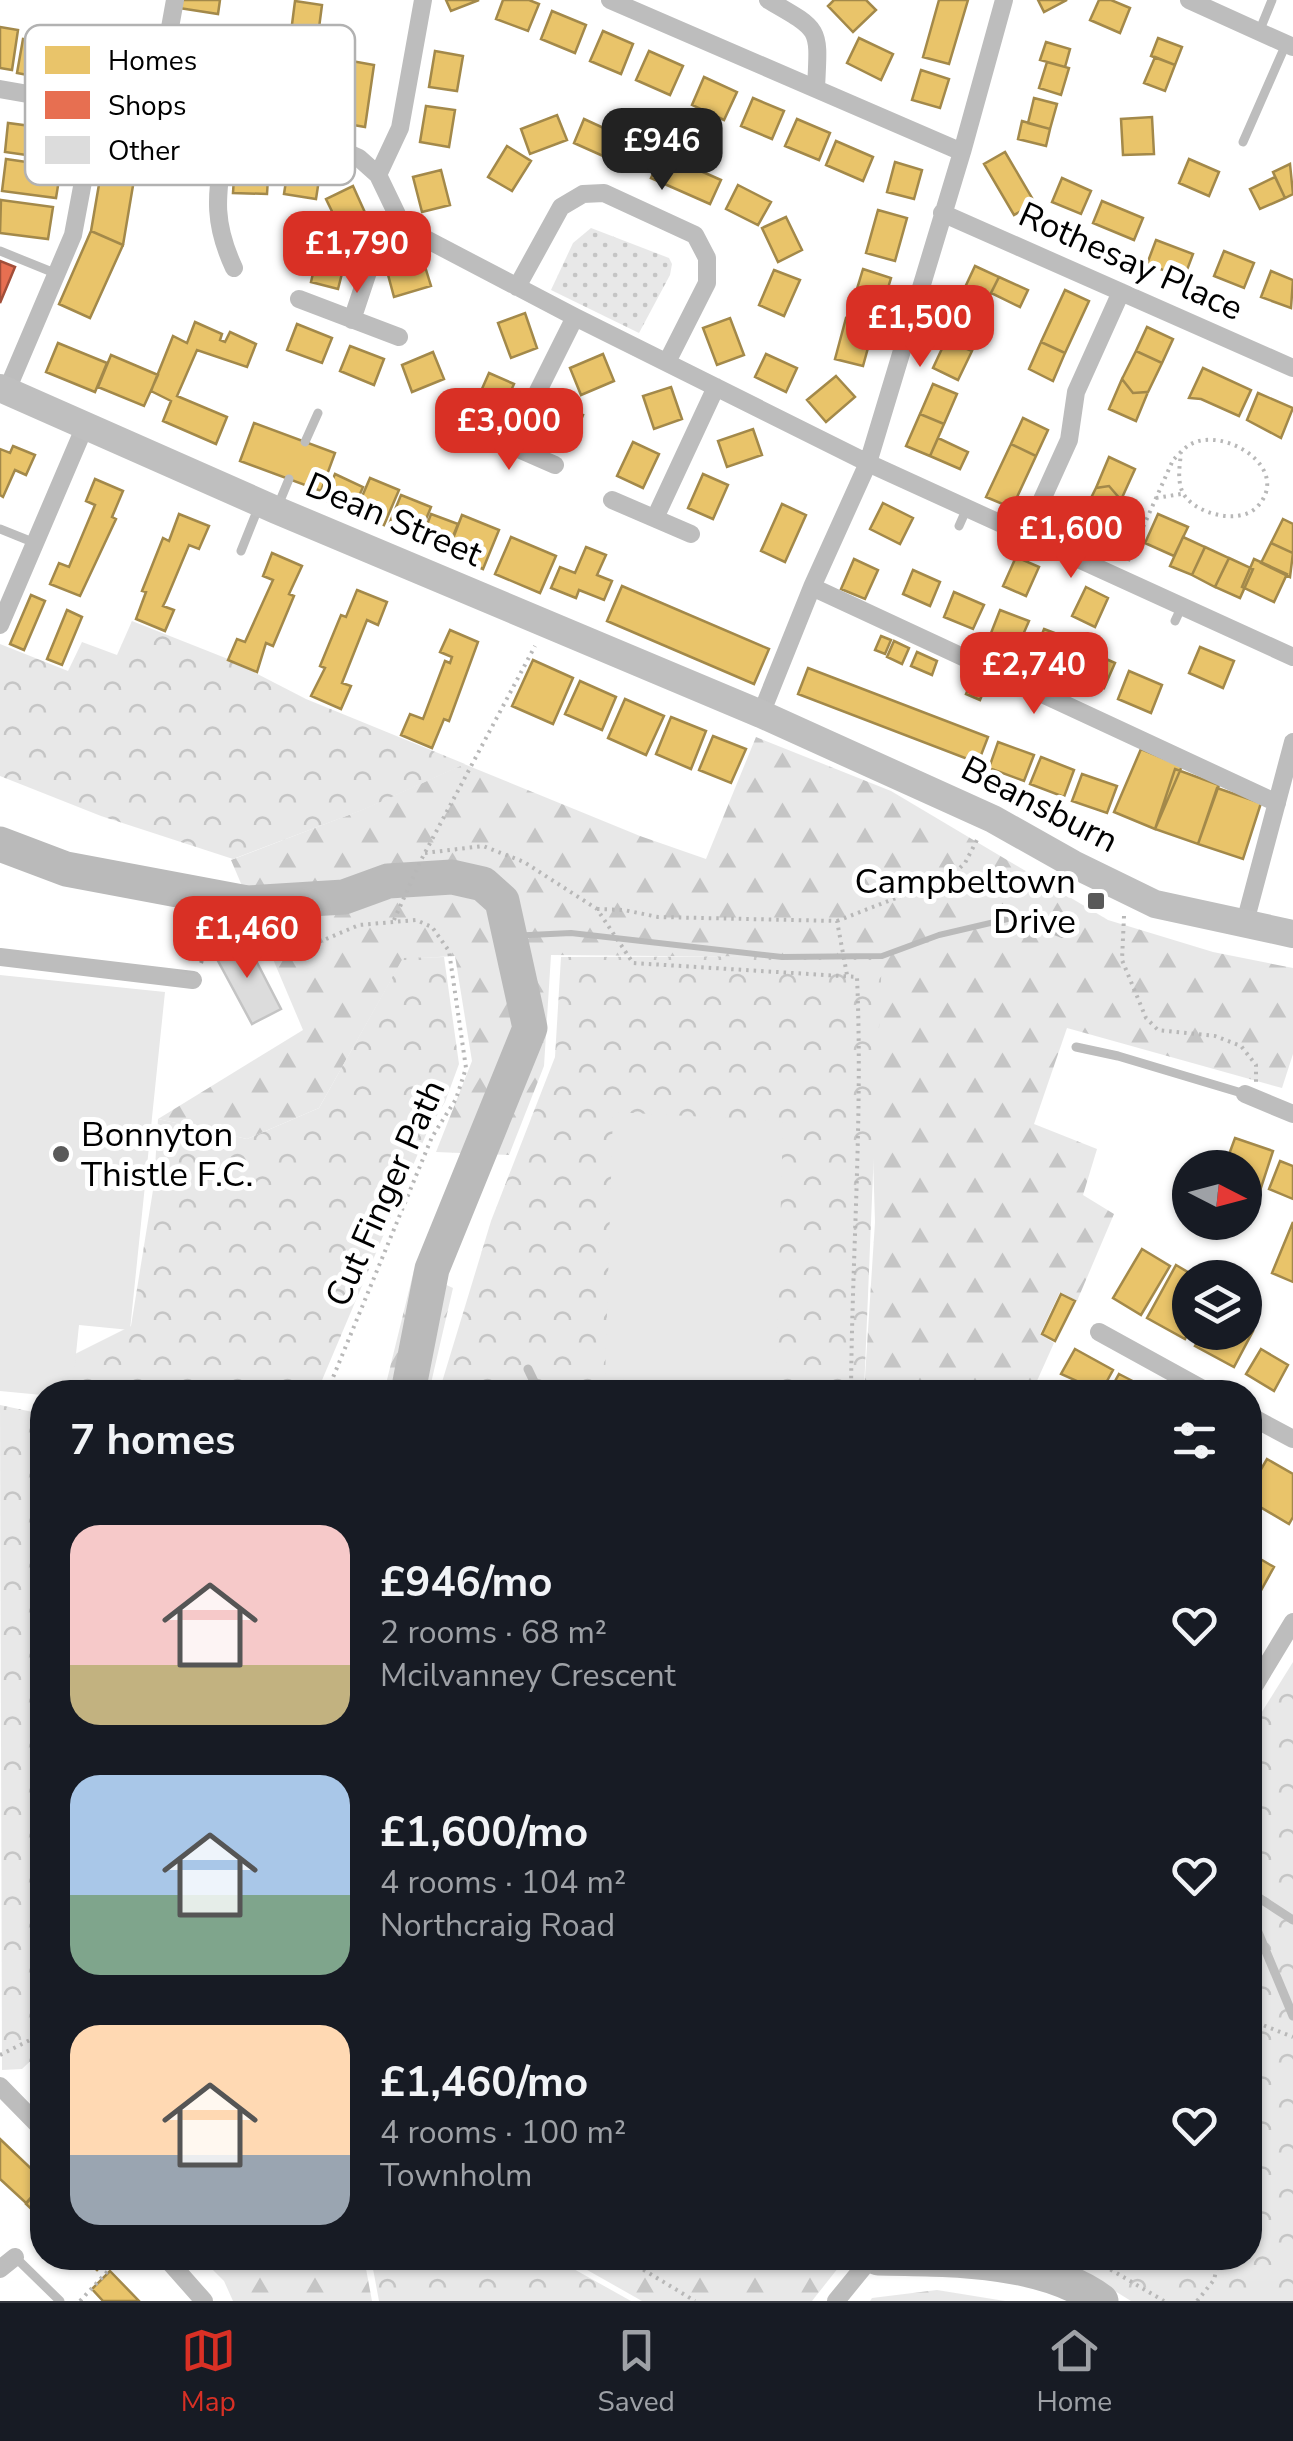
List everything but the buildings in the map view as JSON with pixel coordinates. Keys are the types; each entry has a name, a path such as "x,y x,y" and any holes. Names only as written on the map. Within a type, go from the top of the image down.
{"main road":[{"name":"Dean Street","path":"3,389 268,507 761,714"},
{"name":"Beansburn","path":"761,714 989,818 1155,904 1293,934"}],"street":[{"path":"170,25 174,0"},
{"path":"378,175 400,128 423,0"},
{"path":"610,0 962,152"},
{"path":"768,0 806,22 819,40 816,88"},
{"path":"761,714 868,463 1004,0"},
{"path":"1199,2 1290,46"},
{"path":"0,89 25,94"},
{"path":"355,156 378,175 404,226 517,287 868,463 963,517 1026,535 1120,578 1179,613 1293,656"},
{"path":"3,389 73,235 82,185"},
{"path":"219,185 216,214 221,240 234,268"},
{"path":"517,287 562,207 583,194 604,193 695,235 708,258 708,283 668,362"},
{"name":"Rothesay Place","path":"942,213 1293,368"},
{"path":"352,320 377,245 404,226"},
{"path":"1026,535 1069,440 1076,392 1121,292"},
{"path":"299,299 399,337"},
{"path":"510,447 575,317"},
{"path":"654,518 716,387"},
{"path":"0,625 86,426"},
{"path":"484,434 555,466"},
{"path":"612,500 691,534"},
{"path":"812,588 1277,803"},
{"path":"1244,926 1293,742"},
{"path":"0,958 193,980"},
{"path":"1250,1096 1293,1114"},
{"path":"1099,1332 1186,1380"},
{"path":"1262,1423 1293,1440"},
{"path":"1262,1667 1293,1622"},
{"path":"0,2086 30,2117"},
{"path":"0,2270 15,2256"},
{"path":"177,2270 204,2301"},
{"path":"836,2301 861,2270"}],"lane":[{"path":"1259,32 1272,0"},
{"path":"1243,142 1290,46"},
{"path":"0,251 57,274"},
{"path":"305,442 318,414"},
{"path":"240,550 289,479"},
{"path":"0,529 35,543"},
{"path":"1076,1047 1250,1096"},
{"path":"528,1369 534,1380"},
{"path":"1262,1900 1293,1920"},
{"path":"1262,1942 1293,2016"},
{"path":"15,2256 60,2301"}],"path":[{"path":"1120,578 1173,460 1181,452 1191,444 1212,439 1231,444 1260,462 1268,479 1264,496 1256,508 1244,515 1210,512 1192,503 1182,494 1178,476 1181,452"},
{"path":"1156,498 1182,494"},
{"path":"193,980 210,942 217,937 312,945 359,925 394,920 420,862 547,624"},
{"path":"597,909 658,917 837,921 950,878 965,864 989,818"},
{"path":"425,853 483,846 524,862 597,909 633,963 857,977 859,1188 854,1241 852,1380"},
{"path":"1129,891 1122,925 1122,960 1146,1018 1158,1030 1215,1036 1241,1046 1256,1064 1250,1096"},
{"name":"Cut Finger Path","path":"332,1380 432,1137 456,1099 466,1068 449,951 432,927 416,920 394,920"},
{"path":"837,921 847,976"},
{"path":"1262,2025 1293,2037"},
{"path":"0,2055 30,2040"},
{"path":"80,2301 109,2270"},
{"path":"644,2270 695,2301"},
{"path":"1111,2270 1164,2301"},
{"path":"1197,2301 1214,2280 1216,2270"}],"green space":[{"path":"591,228 669,258 672,264 639,333 551,290 573,243"},
{"path":"132,621 228,659 306,699 465,764 365,809 233,859 101,816 0,776 0,644 68,671 82,642 117,655"},
{"path":"756,737 891,791 1108,920 1213,952 1293,968 1293,1054 1282,1088 1067,1028 1034,1124 1097,1149 1083,1195 1114,1214 1077,1301 1060,1292 1040,1334 1054,1343 1037,1380 865,1380 875,1222 867,958 551,955 544,1066 509,1155 436,1152 472,1061 455,956 403,959 319,1108 247,1139 158,1119 303,1030 231,860 364,809 464,764 706,859"},
{"path":"882,956 864,1380 443,1380 491,1221 555,1057 561,957"},
{"path":"444,957 459,1064 322,1380 45,1380 45,1369 131,1326 154,1184 158,1119 247,1139 319,1108 403,958"},
{"name":"Bonnyton Thistle F.C.","path":"0,975 165,992 130,1330 79,1325 73,1380 30,1380 30,1394 0,1391"},
{"path":"613,1112 783,1121 776,1380 605,1379"},
{"path":"414,1270 453,1288 432,1380 387,1380"},
{"path":"0,1405 30,1411 30,2061 22,2069 2,2070"},
{"path":"1293,1662 1293,2301 1131,2301 1081,2270 1262,2270 1262,1712"},
{"path":"213,2270 366,2270 372,2301 233,2301 224,2281"},
{"path":"373,2270 575,2270 631,2301 379,2301"},
{"path":"587,2270 837,2270 812,2301 642,2301"},
{"path":"937,2290 1005,2301 870,2301"}],"waterway":[{"path":"0,844 66,869 247,903 344,897 388,881 452,877 483,884 502,901 530,1028 432,1269 410,1380"},
{"path":"509,936 571,933 782,957 882,956 939,935 1016,917 1062,935"},
{"path":"1027,2270 1052,2276 1101,2301"}],"place":[{"name":"Campbeltown Drive","path":"1096,901"},
{"name":"Bonnyton Thistle F.C.","path":"61,1154"}]}
